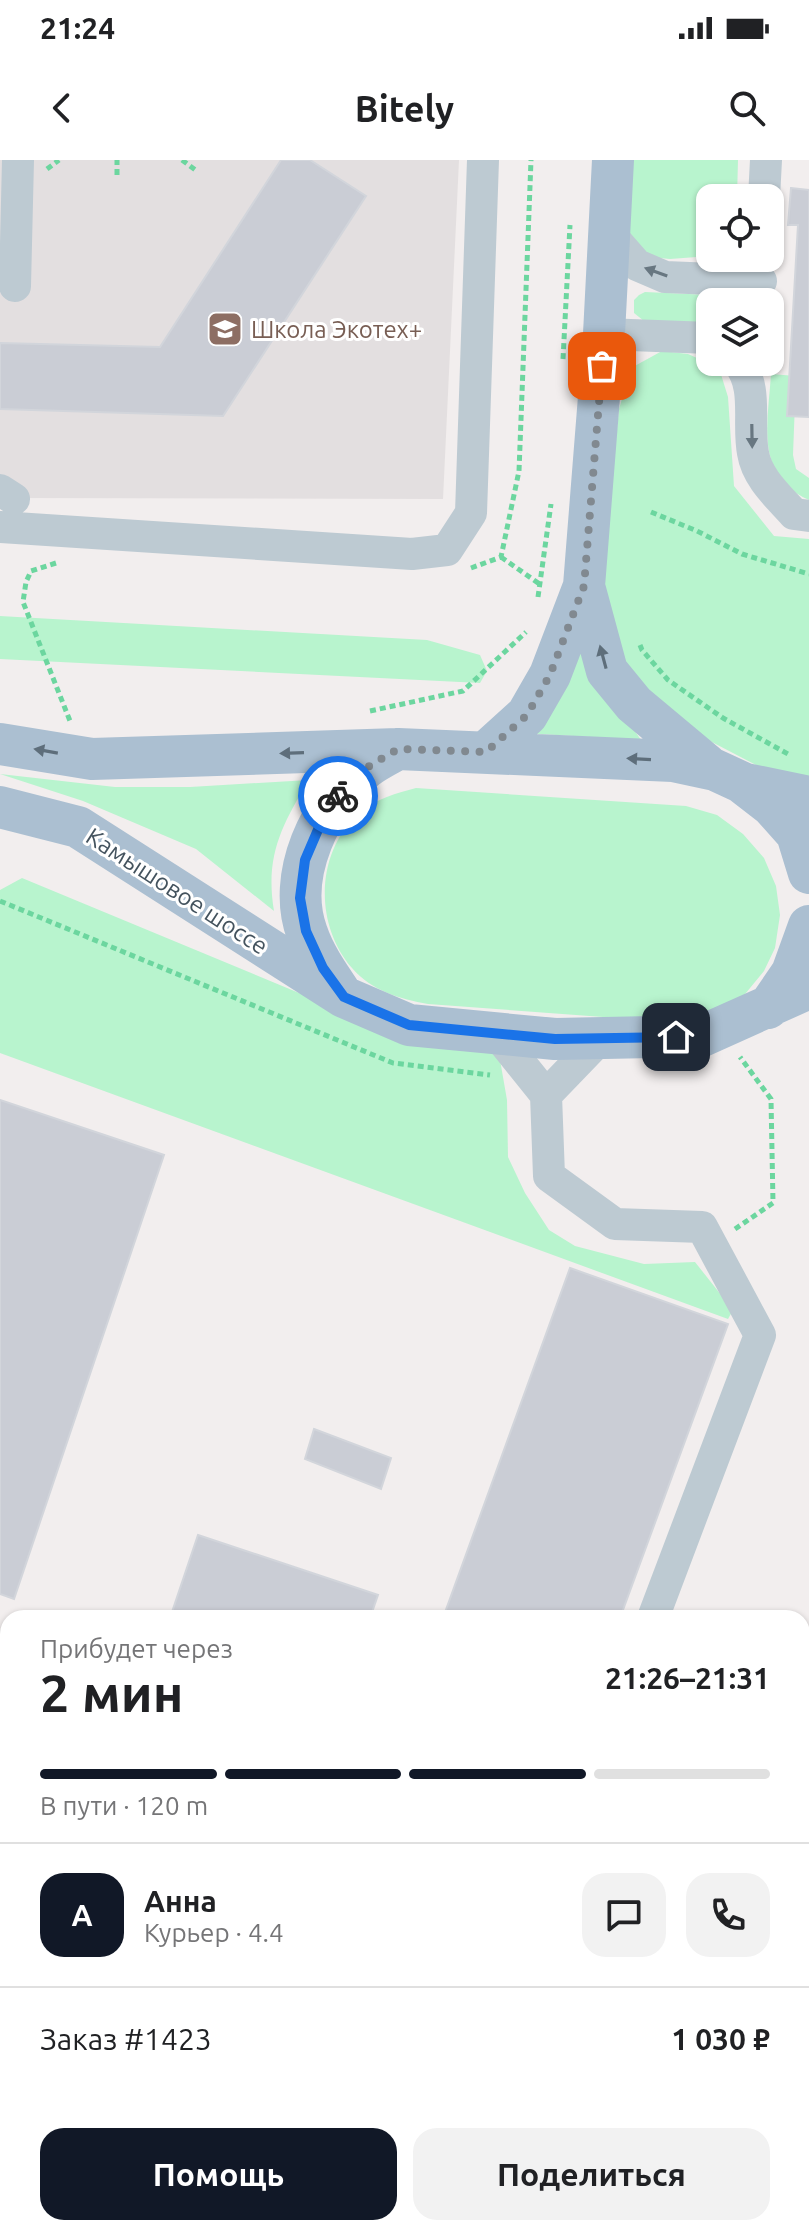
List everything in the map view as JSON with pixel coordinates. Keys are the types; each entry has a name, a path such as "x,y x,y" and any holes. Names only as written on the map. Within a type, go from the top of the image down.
{"main road":[{"path":"486,752 527,715 550,675 584,586 604,334 613,160"},
{"path":"584,586 607,671 634,704 772,806 797,834 809,873"},
{"path":"0,744 92,759 398,749 486,752 673,761 728,776 803,778"},
{"name":"Камышовое шоссе","path":"344,997 323,968 306,931 300,898 305,860 320,825 340,794 366,768 398,749"},
{"name":"Камышовое шоссе","path":"0,807 78,827 344,997 409,1025 599,1040 702,1036 809,988"},
{"path":"768,1008 792,973 809,926"}],"street":[{"path":"15,286 18,160"},
{"path":"0,527 412,554 447,550 471,513 483,160"},
{"path":"765,184 766,160"},
{"path":"609,233 637,265 665,277 761,280"},
{"path":"604,334 696,339"},
{"path":"748,376 753,454 765,482 794,514 809,516"},
{"path":"497,1034 540,1088 549,1176 615,1224 702,1227 760,1335 656,1610"},
{"path":"540,1088 599,1040"}],"path":[{"path":"117,160 117,175"},
{"path":"182,160 198,172"},
{"path":"501,557 519,471 531,160"},
{"path":"651,512 742,554 809,574"},
{"path":"464,571 501,557"},
{"path":"501,557 541,585"},
{"path":"57,562 31,571 23,602 70,722"},
{"path":"638,636 642,650 668,680 803,778"},
{"path":"0,901 393,1063 540,1088"},
{"path":"712,1246 773,1203 771,1099 739,1056 753,1050"}],"shaded area":[{"name":"Школа Экотех+","path":"0,160 459,160 443,499 0,498"}],"green space":[{"path":"632,160 738,160 737,184 696,184 696,257 670,259 638,256 629,235"},
{"path":"645,292 696,294 696,323 644,321 634,313 634,300"},
{"path":"662,351 696,358 696,376 721,376 728,397 734,486 774,536 809,539 809,782 779,777 660,715 634,681 600,604 619,409 631,368"},
{"path":"771,376 796,376 793,455 796,469 809,478 809,500 779,477 768,446"},
{"path":"0,616 427,640 480,655 487,671 480,683 0,659"},
{"path":"581,620 606,689 641,740 523,733"},
{"path":"0,774 115,787 190,787 309,780 290,812 278,842 272,874 274,911 196,849 83,801"},
{"path":"416,788 686,806 717,815 743,834 764,858 776,886 780,915 775,948 764,971 741,999 684,1023 428,1004 377,988 352,968 331,931 326,910 328,867 334,847 345,828 360,812 394,794"},
{"path":"22,878 381,1027 499,1054 507,1100 508,1157 525,1193 549,1230 575,1246 644,1264 695,1262 733,1310 728,1319 0,1053 0,890"}],"building":[{"path":"281,160 310,160 366,196 223,416 0,409 0,343 160,347"},
{"path":"791,188 809,190 809,417 787,416 798,225 788,225"},
{"path":"0,1100 164,1155 14,1599 0,1594"},
{"path":"570,1268 728,1324 623,1610 446,1610"},
{"path":"314,1429 391,1458 381,1489 305,1459"},
{"path":"198,1535 378,1595 373,1610 173,1610"}],"way so far":[{"path":"338,796 366,768 398,749 486,752 527,715 550,675 584,586 602,366"}],"place":[{"name":"Школа Экотех+","path":"225,329"}],"route":[{"path":"338,796 320,825 305,860 300,898 306,931 323,968 344,997 409,1025 555,1039 676,1037"}]}
